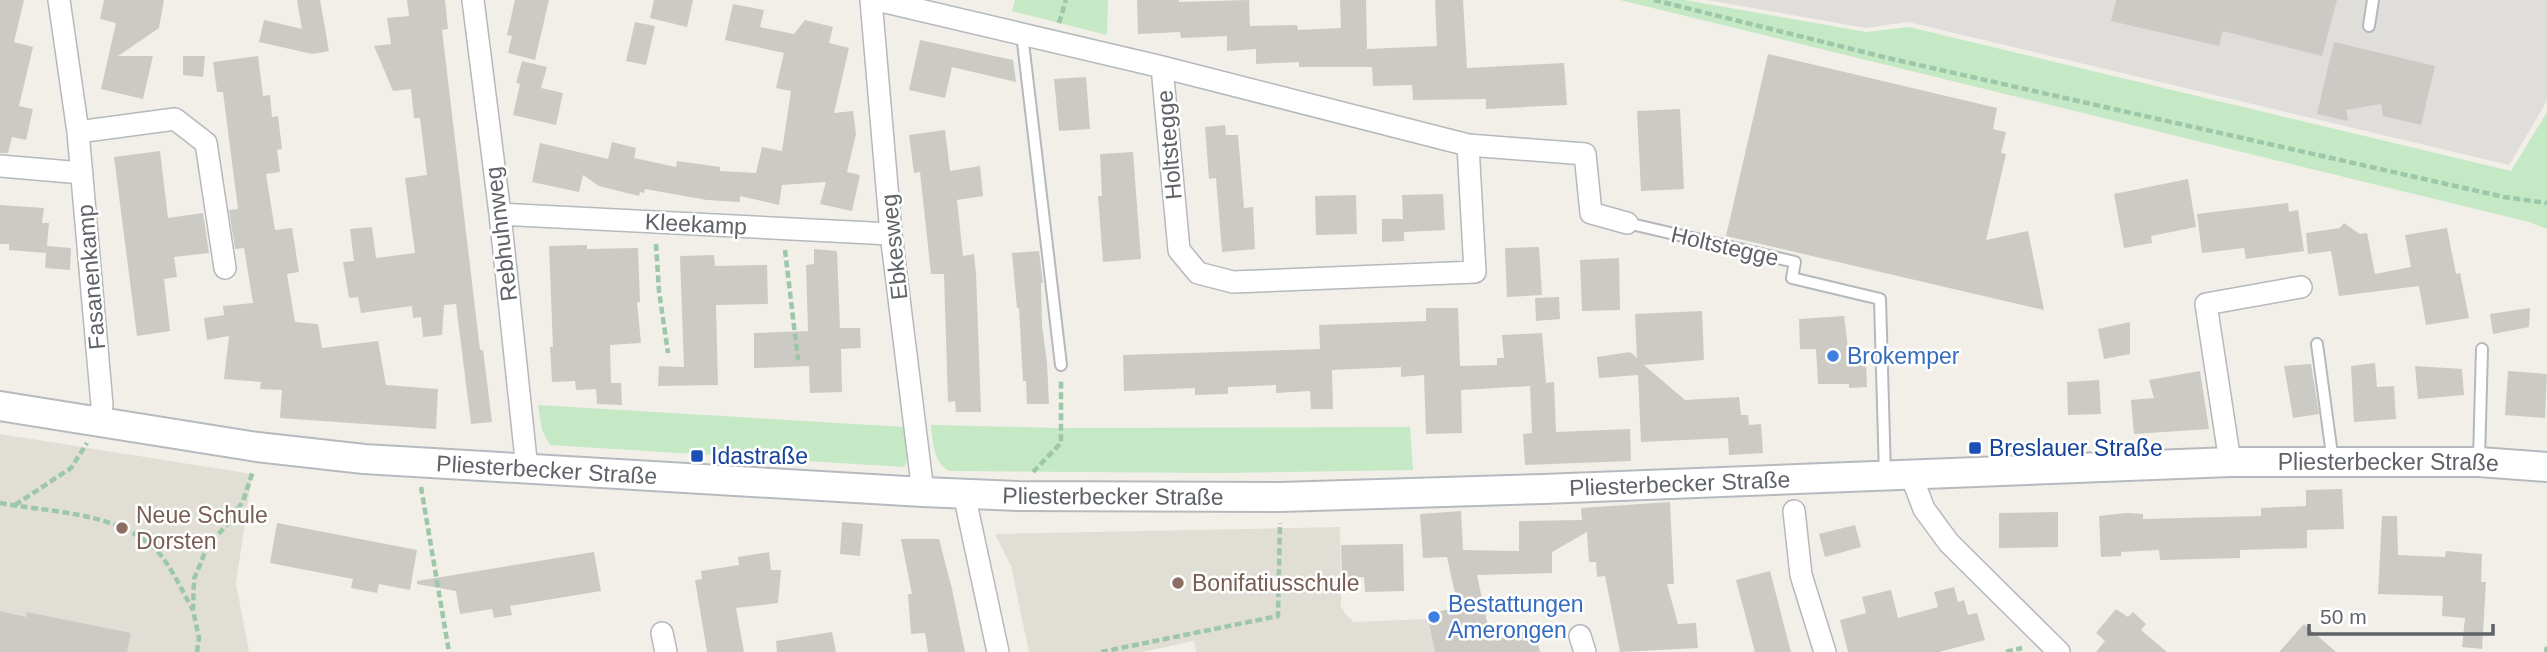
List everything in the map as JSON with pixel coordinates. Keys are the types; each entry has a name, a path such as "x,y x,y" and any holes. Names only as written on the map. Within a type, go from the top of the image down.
{"main road":[{"name":"Pliesterbecker Straße","path":"0,406 257,447 365,459 1019,496 1280,497 2230,462 2479,462 2547,467"}],"street":[{"name":"Fasanenkamp","path":"59,0 82,173 102,405 100,423"},
{"name":"Rebhuhnweg","path":"472,0 500,214 527,469"},
{"name":"Ebkesweg","path":"871,0 891,234 923,492"},
{"name":"Holtstegge","path":"877,0 1162,67 1468,145 1585,154 1591,214 1627,223"},
{"name":"Holtstegge","path":"1162,67 1179,250 1198,274 1233,282 1475,272 1468,145"},
{"path":"78,132 175,119 206,143 225,268"},
{"path":"0,166 82,173"},
{"name":"Kleekamp","path":"500,214 891,234"},
{"path":"2230,462 2206,304 2301,287"},
{"path":"1898,475 1949,543 2059,652"},
{"path":"964,494 998,652"},
{"path":"1794,511 1801,575 1825,652"}],"lane":[{"path":"2369,26 2373,0"},
{"path":"1022,34 1061,365"},
{"name":"Holtstegge","path":"1627,223 1795,262 1792,278 1880,299 1898,475"},
{"path":"2317,344 2333,462"},
{"path":"2479,462 2482,349"}],"path":[{"path":"1654,0 1919,65 2504,197 2547,203"},
{"path":"655,222 659,291 668,353"},
{"path":"784,228 798,360"},
{"path":"1019,496 1020,478 1032,473 1061,443 1061,365"},
{"path":"15,506 71,468 100,423"},
{"path":"197,652 199,638 193,610 194,579 208,545 228,524 243,501 255,467 257,447"},
{"path":"417,462 449,652"},
{"path":"1101,652 1278,616 1280,497"},
{"path":"0,503 69,513 119,526 153,547 177,580 193,610"},
{"path":"153,547 208,545"}],"shaded area":[{"path":"1707,0 2547,0 2547,101 2509,165 1908,22 1866,28"},
{"name":"Neue Schule Dorsten","path":"0,434 252,474 236,583 249,652 0,652"},
{"name":"Bonifatiusschule","path":"1340,527 1341,607 1346,615 1354,622 1428,619 1435,652 1196,652 1194,641 1142,652 1029,652 1011,566 995,534"}],"green space":[{"path":"1015,0 1108,0 1107,35 1012,11"},
{"path":"1620,0 1685,0 1866,32 1909,27 2511,171 2547,112 2547,229 2529,222"},
{"path":"538,405 904,427 909,457 904,467 550,445 542,430"},
{"path":"931,425 1061,428 1410,427 1413,470 1220,473 949,471 937,457"}],"building":[{"path":"0,0 24,0 14,42 33,47 19,106 33,109 26,140 12,137 8,153 0,153"},
{"path":"104,0 164,0 159,28 118,56 153,56 143,99 101,89 116,23 100,19"},
{"path":"297,0 320,0 329,51 312,54 259,42 264,20 302,29"},
{"path":"407,0 445,0 448,29 442,30 480,350 483,350 492,422 471,424 456,304 444,305 442,335 423,337 421,317 413,318 412,306 361,313 358,297 349,298 343,262 354,261 350,229 372,227 376,258 415,253 405,178 427,175 420,118 414,118 411,89 393,91 374,46 391,44 387,18 409,16"},
{"path":"515,0 549,0 535,60 508,53 512,36 507,35"},
{"path":"654,0 693,0 687,27 650,18"},
{"path":"1137,0 1249,0 1250,26 1297,25 1298,30 1341,28 1340,0 1366,0 1367,49 1437,46 1435,0 1463,0 1467,68 1564,63 1567,105 1486,109 1486,99 1413,100 1412,85 1373,86 1372,67 1299,67 1299,62 1256,64 1256,49 1227,51 1227,36 1181,38 1180,32 1138,34"},
{"path":"2116,0 2337,0 2322,56 2223,31 2219,46 2111,21"},
{"path":"733,4 764,10 760,27 794,34 805,20 833,27 829,43 849,48 834,113 853,111 856,134 847,172 860,175 852,211 820,204 826,182 782,185 779,205 740,196 740,202 707,200 645,189 639,196 599,186 583,175 579,192 532,182 540,143 608,159 612,142 636,148 634,158 676,167 677,161 720,167 720,171 756,173 762,147 782,151 791,91 776,88 784,53 725,40"},
{"path":"635,22 655,26 646,65 626,61"},
{"path":"920,40 1013,60 1016,82 952,67 945,98 909,90"},
{"path":"2334,42 2435,66 2421,125 2383,116 2381,104 2346,110 2348,121 2317,114"},
{"path":"1768,54 1997,108 1993,129 2006,132 2001,153 2006,154 1986,240 2028,231 2044,310 1726,236"},
{"path":"183,56 205,56 203,77 183,75"},
{"path":"258,56 263,96 270,95 272,117 278,116 282,149 277,150 280,172 266,174 275,230 292,228 299,272 287,274 295,322 318,324 322,348 378,341 386,385 438,389 436,429 280,418 282,390 260,389 261,382 224,379 229,336 207,340 204,318 224,315 223,306 253,303 244,248 235,249 229,210 238,209 223,92 217,92 213,62"},
{"path":"522,61 547,67 541,88 563,93 556,125 513,115 520,84 516,83"},
{"path":"1086,77 1090,129 1059,131 1054,79"},
{"path":"1680,109 1684,189 1641,191 1637,111"},
{"path":"1225,125 1226,135 1238,135 1244,208 1253,207 1255,249 1222,252 1216,178 1209,179 1205,127"},
{"path":"945,130 950,171 980,166 983,196 957,200 963,256 974,254 981,412 956,412 955,401 948,402 944,274 931,274 920,172 914,173 909,135"},
{"path":"160,151 168,218 203,213 209,253 174,257 177,277 164,279 170,331 137,336 114,157"},
{"path":"1133,152 1141,259 1103,262 1098,196 1102,196 1100,154"},
{"path":"2188,179 2196,227 2151,236 2152,243 2124,248 2114,194"},
{"path":"1443,194 1445,230 1404,232 1404,241 1382,242 1382,219 1403,219 1402,195"},
{"path":"1356,195 1357,234 1316,235 1315,196"},
{"path":"2288,203 2289,212 2298,210 2304,251 2246,259 2244,248 2202,253 2197,214"},
{"path":"0,205 44,208 42,223 49,223 47,246 71,248 70,270 45,268 46,253 9,250 9,244 0,244"},
{"path":"2344,223 2360,234 2367,233 2375,274 2411,267 2405,235 2447,228 2456,274 2460,273 2469,318 2426,325 2419,286 2339,296 2331,251 2308,254 2306,233 2340,228"},
{"path":"587,245 587,249 638,248 640,302 637,302 641,343 610,345 611,383 621,383 622,405 597,404 596,389 576,390 575,381 552,382 549,246"},
{"path":"1539,247 1542,295 1507,297 1505,248"},
{"path":"814,249 837,251 840,328 860,328 861,348 841,349 842,392 810,393 809,366 754,368 754,333 808,331 806,265 814,264"},
{"path":"1039,251 1049,404 1027,404 1012,253"},
{"path":"714,255 715,266 767,265 768,304 716,305 718,385 658,386 659,366 684,367 680,256"},
{"path":"1619,258 1620,310 1582,311 1580,260"},
{"path":"1559,297 1560,319 1536,321 1535,298"},
{"path":"1426,308 1458,308 1460,366 1497,365 1497,358 1504,358 1502,335 1542,333 1546,383 1554,382 1556,432 1630,429 1631,461 1525,465 1523,434 1532,433 1530,386 1461,390 1462,433 1426,434 1424,375 1401,377 1401,367 1332,370 1333,409 1311,409 1310,391 1276,393 1276,385 1228,387 1228,394 1195,395 1195,388 1124,391 1123,355 1320,349 1319,325 1426,321"},
{"path":"2530,308 2529,327 2493,334 2490,314"},
{"path":"1702,311 1704,360 1644,365 1685,400 1739,397 1741,415 1748,415 1749,425 1761,424 1763,453 1729,455 1728,438 1641,442 1638,375 1599,378 1597,357 1630,352 1637,358 1635,314"},
{"name":"Brokemper","path":"1844,316 1850,363 1866,362 1867,387 1818,384 1816,349 1800,349 1799,319"},
{"path":"2130,322 2130,354 2104,359 2098,329"},
{"path":"2375,363 2377,387 2394,386 2396,419 2354,422 2351,366"},
{"path":"2311,364 2319,414 2293,418 2284,366"},
{"path":"2415,366 2462,369 2464,395 2418,399"},
{"path":"2200,371 2209,429 2134,434 2131,400 2154,398 2149,380"},
{"path":"2508,371 2547,374 2545,418 2505,415"},
{"path":"2099,380 2101,414 2068,415 2067,382"},
{"path":"2342,489 2344,529 2307,530 2307,548 2240,550 2240,558 2160,560 2159,550 2121,552 2121,556 2101,557 2099,516 2143,514 2143,519 2261,516 2261,508 2306,506 2306,490"},
{"path":"1670,502 1674,584 1667,584 1678,624 1696,623 1698,648 1620,652 1605,576 1597,577 1596,562 1589,562 1587,532 1552,552 1552,573 1477,575 1491,641 1534,629 1540,652 1435,652 1427,614 1458,607 1447,557 1423,558 1420,514 1461,511 1463,550 1519,551 1519,521 1582,520 1581,508"},
{"path":"2058,512 2058,547 1999,548 1999,513"},
{"path":"2382,516 2397,516 2398,555 2445,557 2446,551 2482,554 2481,582 2486,582 2482,649 2462,647 2465,618 2442,616 2443,596 2378,594"},
{"path":"842,522 863,524 860,556 840,554"},
{"path":"277,523 417,550 410,590 379,584 377,593 351,588 353,579 270,563"},
{"path":"1855,525 1861,547 1825,557 1819,534"},
{"path":"901,539 939,539 965,652 928,652 925,633 911,634 908,594 912,594"},
{"path":"1403,544 1404,591 1365,592 1364,577 1342,578 1341,545"},
{"path":"594,552 601,591 510,606 512,615 494,618 492,609 460,614 456,591 417,584 417,581"},
{"path":"769,552 771,570 781,570 778,603 736,608 744,652 707,652 695,580 702,579 701,571 739,565 738,557"},
{"path":"1770,571 1791,652 1755,652 1736,580"},
{"path":"1954,587 1958,602 1964,600 1968,615 1977,613 1985,640 1939,652 1848,652 1840,620 1866,613 1862,597 1891,590 1898,618 1938,607 1934,592"},
{"path":"2116,609 2128,617 2133,612 2146,624 2141,630 2167,652 2096,652 2105,641 2096,633"},
{"path":"0,611 26,617 27,612 131,633 127,652 0,652"},
{"path":"2304,624 2336,652 2279,652"},
{"path":"832,632 836,652 777,652 776,641"}],"place":[{"name":"Brokemper","path":"1833,356"},
{"name":"Breslauer Straße","path":"1975,448"},
{"name":"Idastraße","path":"697,456"},
{"name":"Neue Schule Dorsten","path":"122,528"},
{"name":"Bonifatiusschule","path":"1178,583"},
{"name":"Bestattungen Amerongen","path":"1434,617"}]}
